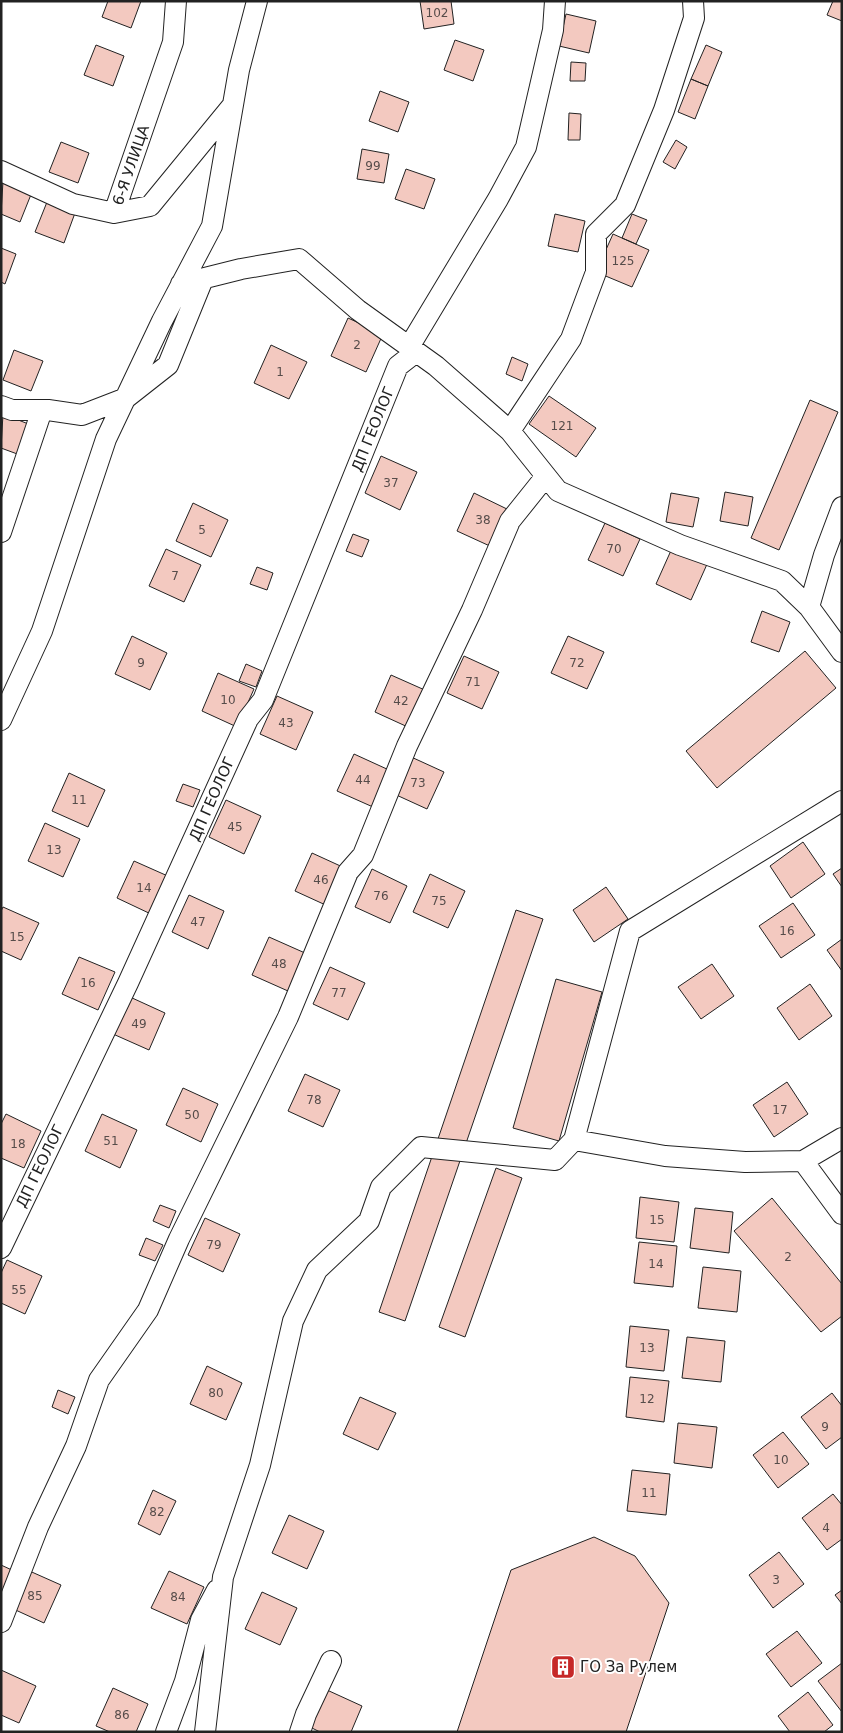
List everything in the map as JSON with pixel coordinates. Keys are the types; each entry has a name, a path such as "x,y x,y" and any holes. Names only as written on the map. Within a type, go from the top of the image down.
{"street":[{"name":"6-Я УЛИЦА","path":"1,171 73,204 114,212 173,42 176,1"},
{"path":"1,720 42,631 106,439 181,284 212,226 239,70 257,1"},
{"name":"ДП ГЕОЛОГ","path":"1,1248 124,992 248,719 264,700 398,366 413,350 526,147 553,30 555,1"},
{"path":"510,431 571,339 596,272 596,234 625,205 664,110 694,18 693,1"},
{"path":"114,212 150,206 233,105"},
{"path":"181,284 299,259 358,310 436,366 510,431 558,491 680,545 782,582 809,608 842,652"},
{"path":"1,406 12,410 42,410 82,415 126,398 168,365 203,279"},
{"path":"1,532 42,410"},
{"path":"1,1622 38,1527 76,1446 100,1380 148,1310 179,1239 288,1017 348,872 363,855 407,746 472,610 510,521 546,476"},
{"path":"809,608 824,555 842,507"},
{"path":"166,1732 185,1681 201,1620 223,1577 260,1465 293,1321 317,1270 369,1221 381,1187 421,1147 555,1160 574,1140 630,931 842,801"},
{"path":"574,1140 665,1156 744,1162 803,1161 842,1138"},
{"path":"803,1161 842,1214"},
{"path":"205,1732 223,1577"},
{"path":"300,1732 306,1714 332,1661"}],"building":[{"path":"108,1 141,1 131,28 102,17"},
{"path":"420,1 451,1 454,24 424,29"},
{"path":"833,1 842,1 842,21 827,15"},
{"path":"566,14 596,21 589,53 559,46"},
{"path":"455,40 484,50 473,81 444,70"},
{"path":"96,45 124,56 113,86 84,75"},
{"path":"706,45 722,52 708,86 691,79"},
{"path":"571,62 586,63 585,81 570,81"},
{"path":"691,79 708,86 695,119 678,112"},
{"path":"380,91 409,102 398,132 369,121"},
{"path":"569,113 581,114 580,140 568,140"},
{"path":"676,140 687,147 675,169 663,162"},
{"path":"61,142 89,153 78,183 49,172"},
{"path":"362,149 389,154 384,183 357,179"},
{"path":"406,169 435,179 424,209 395,199"},
{"path":"3,181 32,192 20,222 1,214"},
{"path":"47,202 75,213 64,243 35,232"},
{"path":"555,214 585,221 578,252 548,246"},
{"path":"632,214 647,220 636,244 622,238"},
{"path":"613,234 649,250 632,287 596,272"},
{"path":"1,248 16,254 5,284 1,282"},
{"path":"348,318 383,334 366,372 331,356"},
{"path":"271,345 307,362 289,399 254,383"},
{"path":"14,350 43,361 31,391 3,380"},
{"path":"512,357 528,364 522,381 506,374"},
{"path":"549,396 596,428 576,457 529,424"},
{"path":"810,400 838,412 779,550 751,538"},
{"path":"3,414 31,425 20,455 1,448"},
{"path":"381,456 417,472 400,510 365,493"},
{"path":"725,492 753,497 748,526 720,521"},
{"path":"474,493 509,510 492,547 457,531"},
{"path":"671,493 699,498 693,527 666,522"},
{"path":"193,503 228,520 211,557 176,541"},
{"path":"605,523 640,539 623,576 588,560"},
{"path":"353,534 369,540 362,557 346,551"},
{"path":"673,546 708,562 691,600 656,584"},
{"path":"166,549 201,565 184,602 149,586"},
{"path":"257,567 273,573 267,590 250,584"},
{"path":"762,611 790,622 779,652 751,642"},
{"path":"132,636 167,653 150,690 115,674"},
{"path":"568,636 604,652 587,689 551,673"},
{"path":"805,651 836,688 717,788 686,751"},
{"path":"464,656 499,672 482,709 447,693"},
{"path":"246,664 262,671 256,687 239,681"},
{"path":"218,673 254,689 237,727 202,711"},
{"path":"391,675 427,691 410,728 375,712"},
{"path":"277,696 313,712 296,750 260,734"},
{"path":"354,754 389,770 373,807 337,791"},
{"path":"409,756 444,772 427,809 392,793"},
{"path":"69,773 105,790 88,827 52,811"},
{"path":"183,784 200,790 193,807 176,801"},
{"path":"226,800 261,816 244,854 209,837"},
{"path":"45,823 80,839 63,877 28,861"},
{"path":"803,842 825,874 791,898 770,866"},
{"path":"312,853 347,869 330,907 295,891"},
{"path":"134,861 170,877 153,915 117,898"},
{"path":"842,868 842,887 833,874"},
{"path":"372,869 407,886 390,923 355,907"},
{"path":"430,874 465,891 448,928 413,912"},
{"path":"606,887 628,919 594,942 573,910"},
{"path":"189,895 224,911 208,949 172,932"},
{"path":"793,903 815,935 781,958 759,926"},
{"path":"3,907 39,923 21,960 1,951 1,911"},
{"path":"516,910 543,919 405,1321 379,1312"},
{"path":"269,937 305,953 288,991 252,975"},
{"path":"842,939 842,971 827,950"},
{"path":"79,957 115,972 98,1010 62,994"},
{"path":"712,964 734,996 701,1019 678,987"},
{"path":"330,967 365,983 348,1020 313,1004"},
{"path":"556,979 602,992 559,1141 513,1128"},
{"path":"810,984 832,1016 799,1040 777,1008"},
{"path":"130,997 165,1013 149,1050 113,1034"},
{"path":"305,1074 340,1090 323,1127 288,1111"},
{"path":"787,1082 808,1114 774,1137 753,1105"},
{"path":"183,1088 218,1104 201,1142 166,1125"},
{"path":"6,1114 41,1131 24,1168 1,1158 1,1124"},
{"path":"102,1114 137,1130 120,1168 85,1151"},
{"path":"496,1168 522,1178 465,1337 439,1327"},
{"path":"640,1197 679,1202 674,1242 636,1238"},
{"path":"772,1198 842,1284 842,1316 821,1332 734,1231"},
{"path":"160,1205 176,1211 169,1228 153,1221"},
{"path":"695,1208 733,1212 729,1253 690,1248"},
{"path":"205,1218 240,1234 223,1272 188,1255"},
{"path":"146,1238 163,1245 155,1261 139,1255"},
{"path":"639,1242 677,1246 673,1287 634,1283"},
{"path":"7,1260 42,1276 25,1314 1,1303 1,1273"},
{"path":"703,1267 741,1271 737,1312 698,1308"},
{"path":"630,1326 669,1330 664,1371 626,1367"},
{"path":"687,1337 725,1341 721,1382 682,1378"},
{"path":"207,1366 242,1383 226,1420 190,1404"},
{"path":"630,1377 669,1381 664,1422 626,1417"},
{"path":"58,1390 75,1397 68,1414 52,1407"},
{"path":"832,1393 842,1406 842,1437 826,1449 801,1417"},
{"path":"360,1397 396,1413 378,1450 343,1434"},
{"path":"678,1423 717,1427 712,1468 674,1463"},
{"path":"783,1432 809,1464 778,1488 753,1455"},
{"path":"632,1470 670,1474 666,1515 627,1511"},
{"path":"153,1490 176,1501 160,1535 138,1524"},
{"path":"833,1494 842,1505 842,1539 827,1550 802,1518"},
{"path":"289,1515 324,1531 307,1569 272,1553"},
{"name":"ГО За Рулем","path":"594,1537 635,1556 669,1603 626,1732 457,1732 511,1570"},
{"path":"779,1552 804,1584 773,1608 749,1575"},
{"path":"1,1565 14,1571 1,1598"},
{"path":"25,1569 61,1585 44,1623 9,1607"},
{"path":"169,1571 204,1587 187,1624 151,1608"},
{"path":"842,1590 842,1604 835,1595"},
{"path":"262,1592 297,1608 280,1645 245,1629"},
{"path":"797,1631 822,1663 791,1687 766,1654"},
{"path":"842,1663 842,1712 818,1681"},
{"path":"1,1670 36,1686 19,1723 1,1715"},
{"path":"113,1688 148,1704 136,1732 110,1732 96,1726"},
{"path":"327,1690 362,1706 351,1732 320,1732 310,1727"},
{"path":"808,1692 833,1725 824,1732 790,1732 778,1716"}],"place":[{"name":"ГО За Рулем","path":"563,1667"}]}
